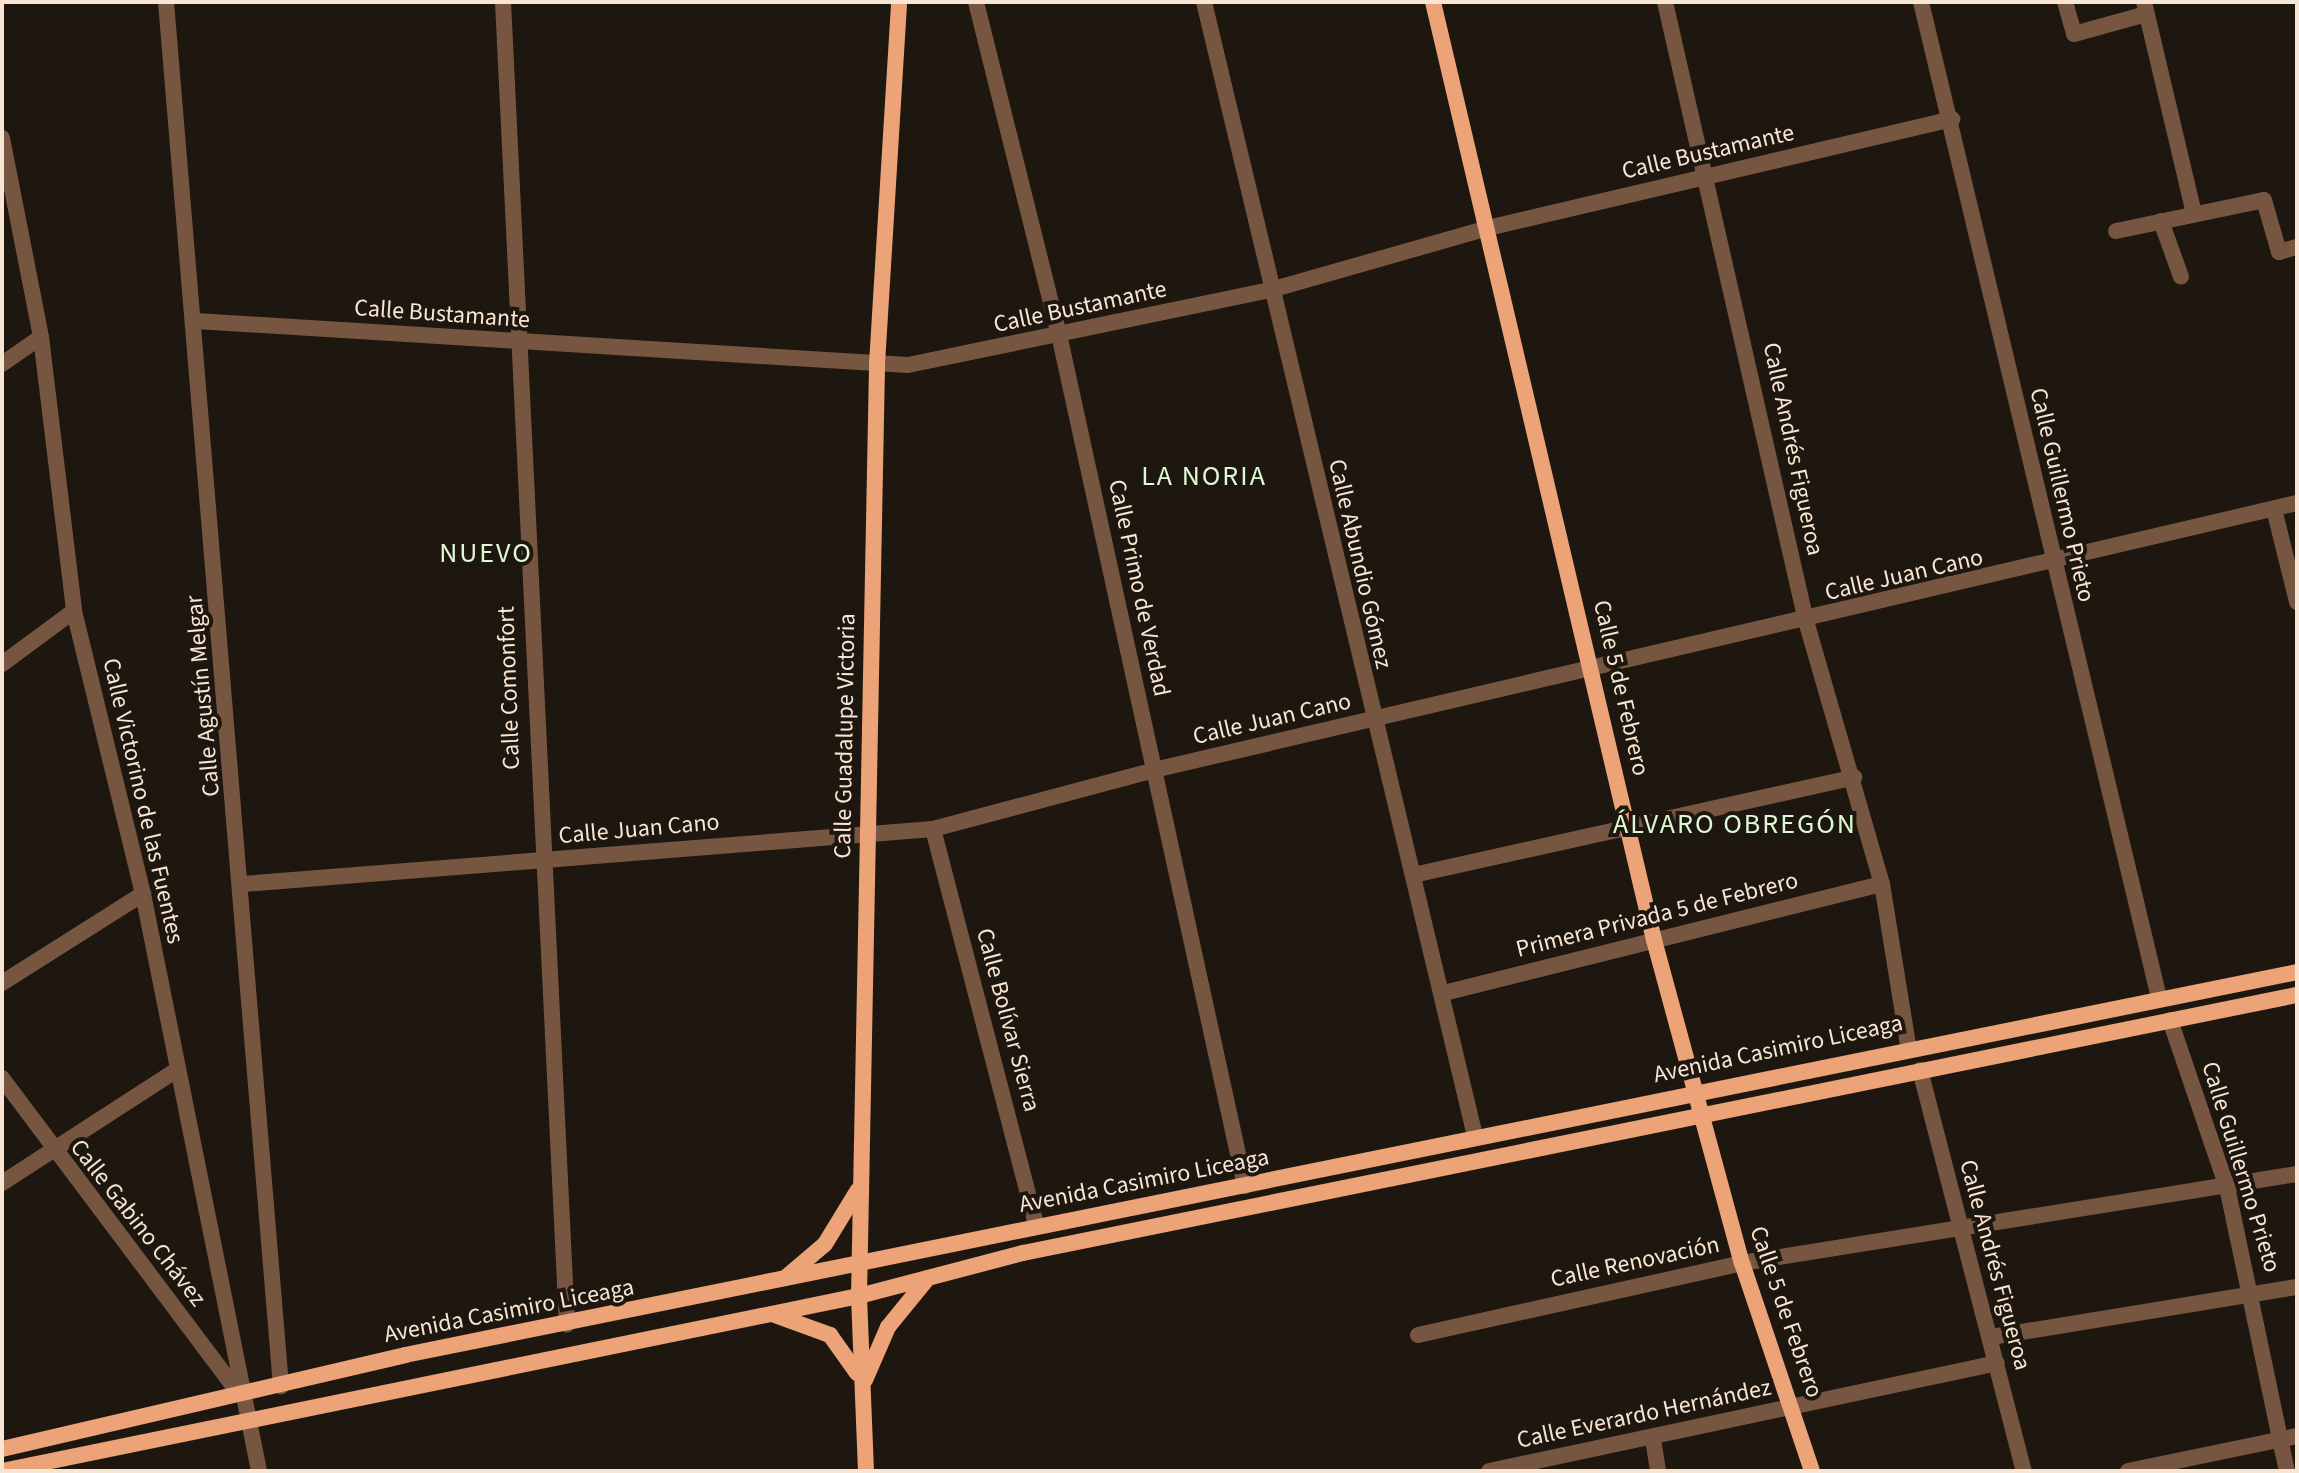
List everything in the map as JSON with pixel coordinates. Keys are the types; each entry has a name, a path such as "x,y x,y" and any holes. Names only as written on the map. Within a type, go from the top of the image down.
{"main road":[{"name":"Calle Guadalupe Victoria","path":"866,1471 859,1296 877,364 899,2"},
{"name":"Calle 5 de Febrero","path":"1433,2 1654,940 1742,1263 1794,1407 1812,1471"},
{"name":"Avenida Casimiro Liceaga","path":"2,1449 240,1394 860,1265 1036,1224 1245,1186 1908,1045 2297,972"},
{"name":"Avenida Casimiro Liceaga","path":"10,1470 859,1296 1337,1188 1701,1119 1920,1070 2297,995"},
{"path":"771,1284 825,1244 861,1185"},
{"path":"861,1388 888,1327 928,1278"},
{"path":"771,1313 830,1335 848,1353 861,1388"}],"street":[{"name":"Calle Agustín Melgar","path":"166,2 243,884 281,1386"},
{"name":"Calle Comonfort","path":"503,2 540,861 567,1324"},
{"name":"Calle Primo de Verdad","path":"976,2 1060,339 1245,1186"},
{"name":"Calle Abundio Gómez","path":"1204,2 1274,289 1371,721 1418,874 1475,1136"},
{"name":"Calle Andrés Figueroa","path":"1665,2 1710,176 1806,621 1854,777 1882,884 1908,1045"},
{"name":"Calle Guillermo Prieto","path":"1921,2 1952,119 2053,566 2159,998"},
{"path":"2065,2 2074,34 2145,8 2194,213"},
{"name":"Calle Bustamante","path":"196,321 877,364 1060,339 1274,289 1488,228 1952,119"},
{"name":"Calle Victorino de las Fuentes","path":"2,138 41,337 74,611 143,894 240,1394 259,1471"},
{"path":"2116,231 2264,200 2279,252 2297,247"},
{"path":"2161,221 2181,277"},
{"path":"2,364 41,337"},
{"name":"Calle Juan Cano","path":"243,884 933,829 1154,770 2053,566 2297,503"},
{"path":"2274,509 2297,602"},
{"path":"2,664 74,611"},
{"path":"1418,874 1854,777"},
{"name":"Calle Bolívar Sierra","path":"933,829 1036,1224"},
{"name":"Primera Privada 5 de Febrero","path":"1444,993 1882,884"},
{"path":"2,983 143,894"},
{"name":"Calle Guillermo Prieto","path":"2170,1020 2227,1187 2254,1295 2287,1471"},
{"path":"2,1183 177,1070"},
{"name":"Calle Andrés Figueroa","path":"1920,1070 2024,1471"},
{"name":"Calle Gabino Chávez","path":"2,1078 51,1151 240,1394"},
{"name":"Calle Renovación","path":"1418,1335 1742,1263 1959,1225 2227,1187 2297,1174"},
{"path":"1991,1337 2297,1287"},
{"name":"Calle Everardo Hernández","path":"1489,1471 1653,1439 1997,1363"},
{"path":"2128,1471 2297,1436"},
{"path":"1653,1439 1658,1471"}],"district":[{"name":"LA NORIA","path":"1204,476"},
{"name":"NUEVO","path":"486,553"},
{"name":"ÁLVARO OBREGÓN","path":"1735,824"}]}
